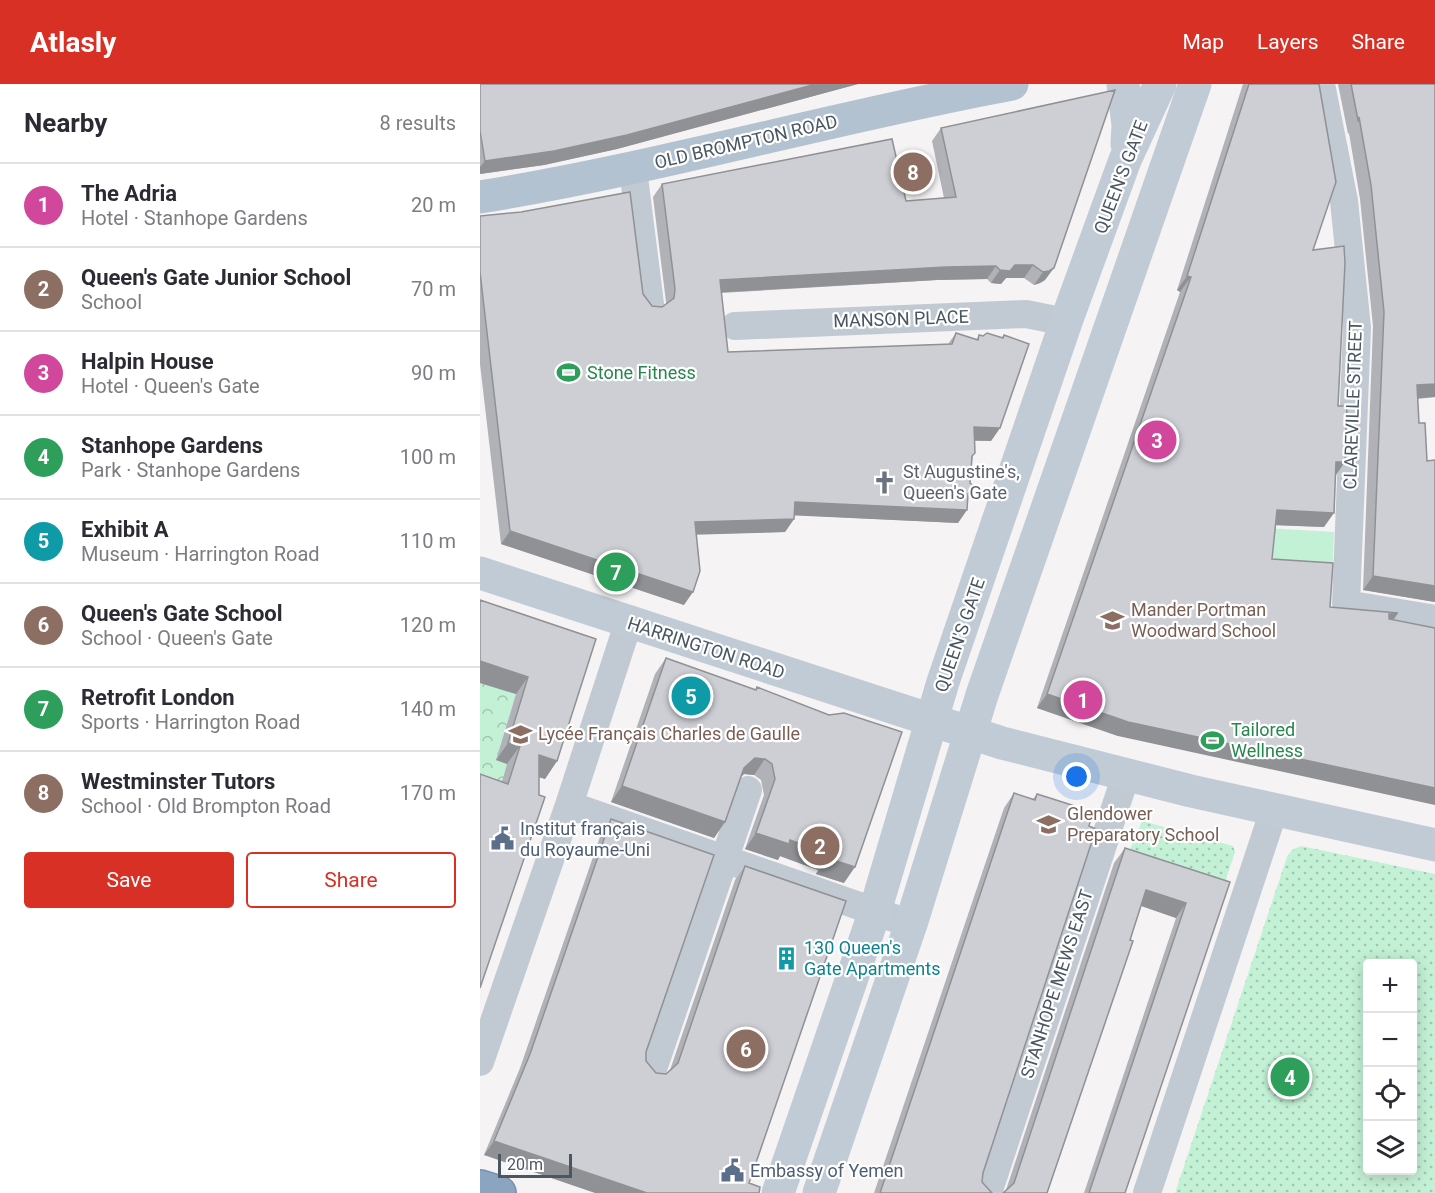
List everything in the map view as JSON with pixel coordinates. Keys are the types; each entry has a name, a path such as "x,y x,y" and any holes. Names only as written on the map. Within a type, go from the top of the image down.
{"highway":[{"path":"480,1187 499,1193"}],"main road":[{"name":"OLD BROMPTON ROAD","path":"480,197 633,169 934,91 1012,84"}],"street":[{"path":"1123,84 1128,125 1125,160"},
{"name":"QUEEN'S GATE","path":"778,1193 875,911 932,720 1066,322 1125,160 1160,84"},
{"name":"QUEEN'S GATE","path":"819,1193 911,924 970,733 1114,310 1195,84"},
{"name":"CLAREVILLE STREET","path":"1321,84 1344,201 1357,328 1346,604 1435,619"},
{"path":"633,169 650,304"},
{"name":"MANSON PLACE","path":"735,326 1026,314 1066,322"},
{"name":"HARRINGTON ROAD","path":"480,573 628,624 970,733 1126,775 1435,845"},
{"path":"480,1062 569,805 628,624"},
{"name":"STANHOPE MEWS EAST","path":"988,1193 1126,775"},
{"path":"652,1072 748,790"},
{"path":"569,805 911,924"},
{"path":"1147,1193 1274,810"}],"green space":[{"path":"1267,528 1334,532 1332,578 1262,573"},
{"path":"480,683 516,694 496,760 507,764 519,779 480,796"},
{"path":"1142,821 1233,846 1235,852 1223,888 1127,857"},
{"path":"1301,846 1435,874 1435,1193 1175,1193 1287,857 1292,850"}],"building":[{"path":"480,84 816,84 627,135 554,151 485,161 480,131"},
{"path":"1249,84 1319,84 1336,182 1313,250 1344,246 1345,263 1338,406 1347,406 1345,462 1336,462 1334,513 1277,510 1272,559 1333,563 1330,607 1398,613 1389,614 1389,619 1435,628 1435,788 1128,722 1047,694 1191,277 1187,276"},
{"path":"1351,84 1435,84 1435,384 1417,385 1419,423 1425,423 1427,461 1435,460 1435,586 1373,576 1384,312 1371,185"},
{"path":"1115,90 1054,268 1049,271 1043,272 1033,265 1015,265 1010,271 1000,270 996,266 946,267 720,280 728,352 952,344 956,333 978,340 979,335 983,336 987,333 1003,338 1004,335 1029,344 1000,428 974,427 975,453 972,456 970,483 975,487 968,494 967,510 795,502 794,519 695,522 700,571 693,592 510,531 480,272 480,216 521,212 630,192 643,294 652,306 662,307 674,298 675,289 662,184 892,139 906,201 956,197 941,128"},
{"path":"480,600 596,639 557,761 539,755 539,795 545,797 480,988 480,774 508,784 520,746 508,743 528,677 480,661"},
{"path":"666,658 756,690 757,687 829,715 844,713 902,732 855,867 827,858 829,854 790,840 789,844 756,833 775,779 772,764 765,759 755,758 744,768 725,822 622,786"},
{"path":"1014,793 1035,800 1037,794 1075,806 1073,812 1091,818 1089,826 1096,829 983,1173 982,1182 992,1193 880,1193"},
{"path":"611,819 714,855 646,1052 646,1061 656,1073 666,1074 678,1063 745,866 846,901 749,1183 760,1187 759,1193 647,1193 494,1141 530,1054"},
{"path":"1125,848 1230,882 1125,1193 1089,1193 1186,903 1146,890 1130,940 1133,941 1047,1193 1003,1193 1014,1183"}],"place":[{"name":"Westminster Tutors","path":"913,172"},
{"name":"Stone Fitness","path":"569,373"},
{"name":"Halpin House","path":"1157,440"},
{"name":"St Augustine's, Queen's Gate","path":"885,482"},
{"name":"Retrofit London","path":"616,572"},
{"name":"Mander Portman Woodward School","path":"1113,620"},
{"name":"Exhibit A","path":"691,696"},
{"name":"The Adria","path":"1083,700"},
{"name":"Lycée Français Charles de Gaulle","path":"520,734"},
{"name":"Tailored Wellness","path":"1213,740"},
{"name":"Glendower Preparatory School","path":"1049,824"},
{"name":"Institut français du Royaume-Uni","path":"502,839"},
{"name":"Queen's Gate Junior School","path":"820,846"},
{"name":"130 Queen's Gate Apartments","path":"786,958"},
{"name":"Queen's Gate School","path":"746,1049"},
{"name":"Stanhope Gardens","path":"1290,1077"},
{"name":"Embassy of Yemen","path":"732,1171"}]}
